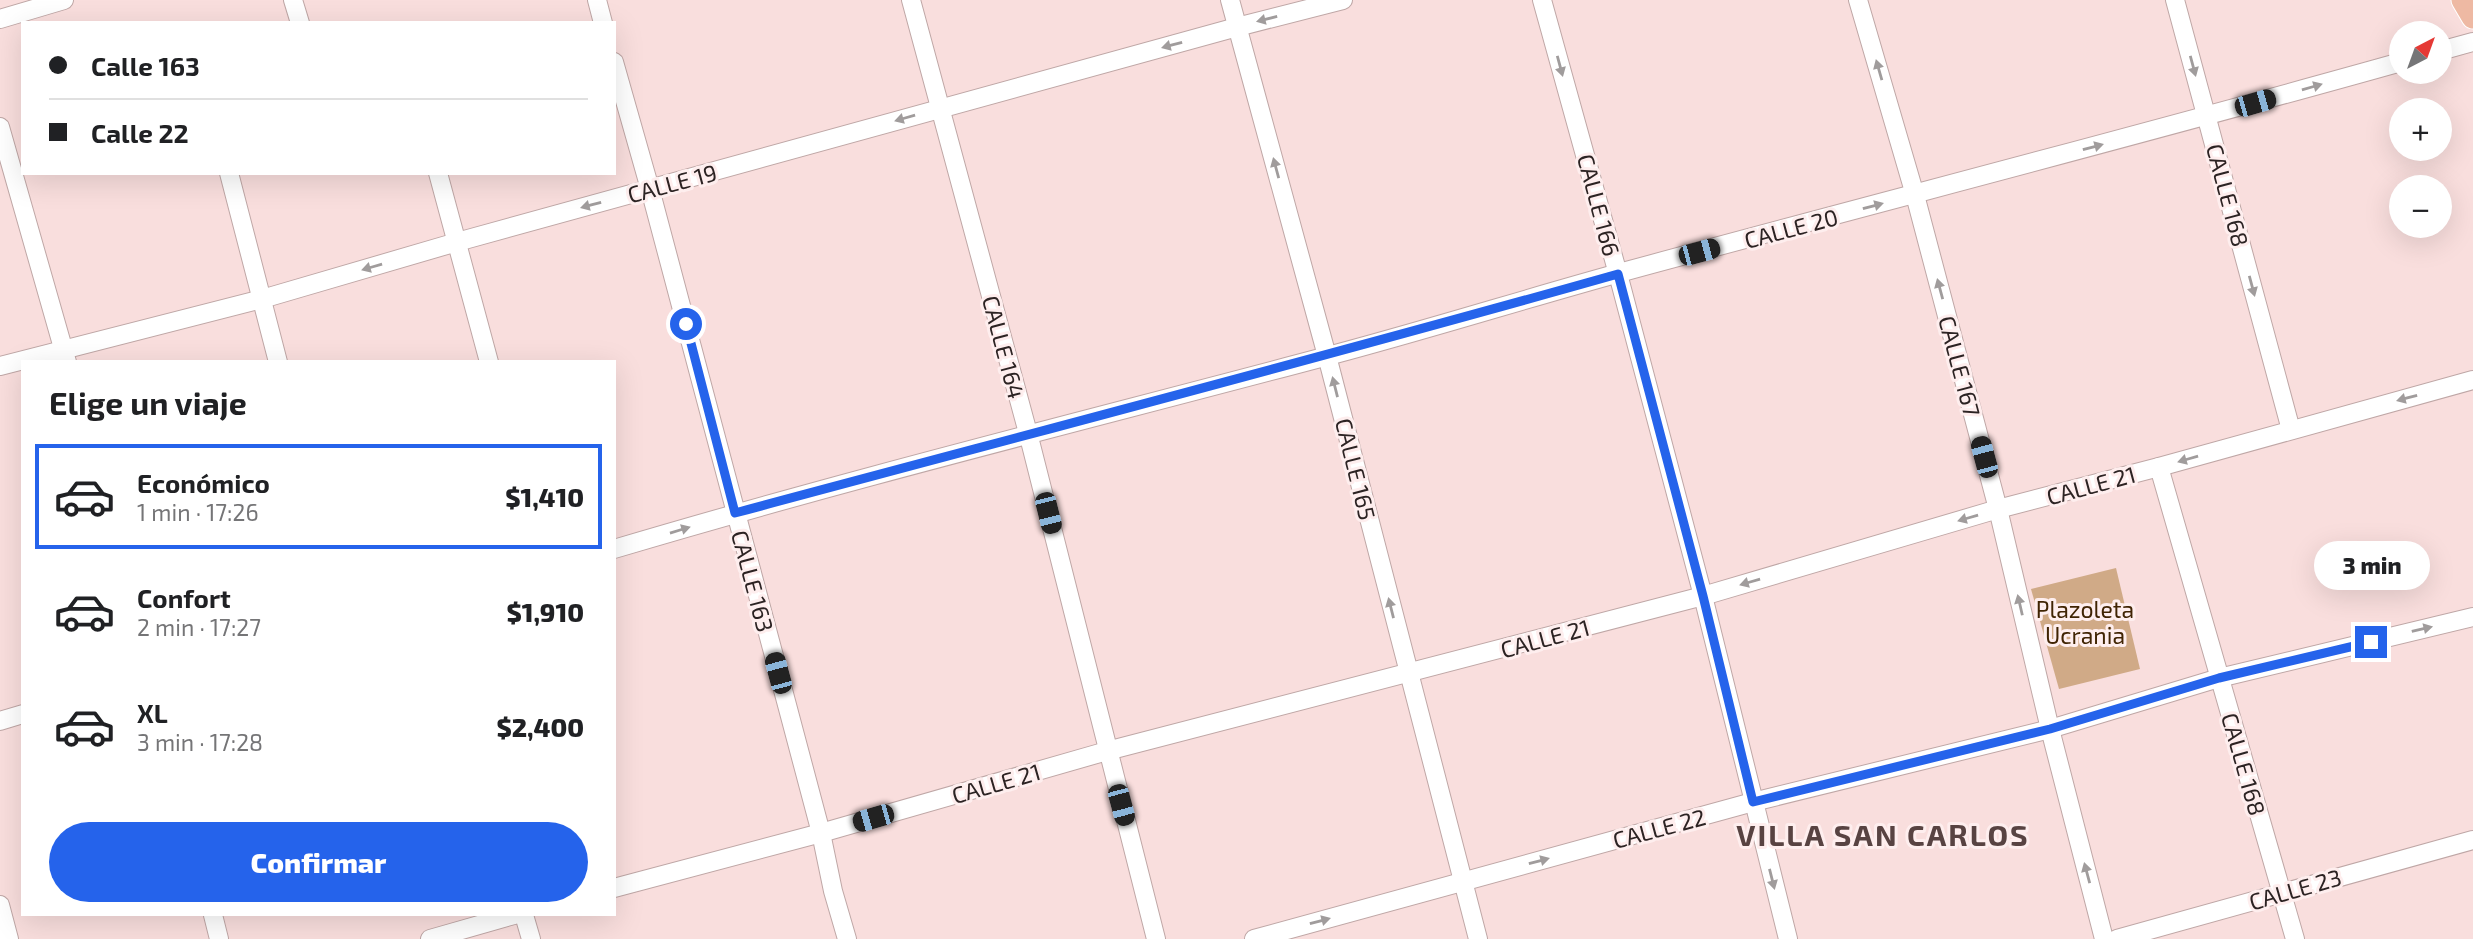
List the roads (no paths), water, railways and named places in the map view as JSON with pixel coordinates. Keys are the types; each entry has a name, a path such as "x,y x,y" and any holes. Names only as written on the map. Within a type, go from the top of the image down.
{"main road":[{"path":"2463,0 2473,17"}],"street":[{"path":"0,19 64,0"},
{"path":"293,0 299,21"},
{"path":"597,0 602,21"},
{"name":"CALLE 164","path":"911,0 938,109 1028,433 1156,939"},
{"name":"CALLE 165","path":"1230,0 1327,356 1478,939"},
{"name":"CALLE 19","path":"39,360 65,356 457,242 1343,0"},
{"name":"CALLE 166","path":"1542,0 1703,596 1788,939"},
{"name":"CALLE 167","path":"1858,0 1915,195 1998,509 2050,729 2104,939"},
{"name":"CALLE 168","path":"2175,0 2291,430"},
{"path":"2452,47 2473,41"},
{"name":"CALLE 20","path":"616,548 1028,433 1327,356 1618,274 2207,117 2389,65"},
{"name":"CALLE 163","path":"616,69 847,939"},
{"path":"0,127 65,356"},
{"path":"230,175 277,360"},
{"path":"439,175 488,360"},
{"name":"CALLE 19","path":"0,366 21,363"},
{"name":"CALLE 21","path":"616,887 821,833 1107,751 1703,596 1998,509 2473,380"},
{"name":"CALLE 168","path":"2158,467 2295,939"},
{"name":"CALLE 22","path":"1254,939 1753,802 2050,729 2219,678 2473,617"},
{"path":"0,721 21,715"},
{"name":"CALLE 23","path":"2117,939 2473,839"},
{"path":"0,905 9,939"},
{"path":"213,916 219,939"},
{"path":"430,939 510,916"},
{"path":"524,916 531,939"}],"district":[{"name":"VILLA SAN CARLOS","path":"1883,834"}],"park label":[{"name":"Plazoleta Ucrania","path":"2085,622"}]}
